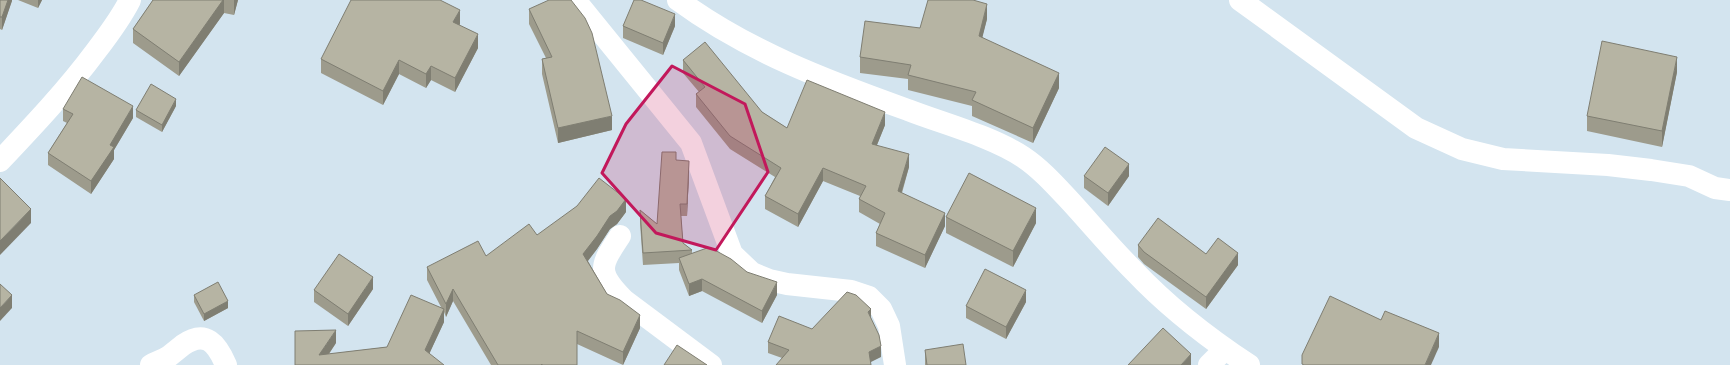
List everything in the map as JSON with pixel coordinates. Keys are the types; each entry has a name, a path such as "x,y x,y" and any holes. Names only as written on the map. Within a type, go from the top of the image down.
{"street":[{"path":"0,161 48,110 88,62 122,16 130,0"},
{"path":"575,0 690,142 732,254 752,273 769,280 787,284 851,291 869,297 882,309 889,326 894,365"},
{"path":"678,0 704,19 736,38 793,66 990,140 1023,157 1046,176 1134,272 1171,307 1225,349 1249,365"},
{"path":"1240,0 1416,128 1462,150 1503,159 1608,165 1651,170 1689,176 1715,188 1730,190"},
{"path":"620,236 605,259 605,277 612,288 624,300 711,365"},
{"path":"151,365 169,356 184,344 196,338 204,337 213,342 221,353 226,365"},
{"path":"1209,365 1225,349"}],"highlighted area":[{"path":"672,66 745,104 768,172 716,250 656,233 602,173 626,124"}],"building":[{"path":"0,0 8,0 2,17 0,17"},
{"path":"153,0 223,0 179,62 133,29"},
{"path":"351,0 440,0 460,10 453,22 478,34 455,78 431,66 426,74 399,60 383,91 321,59"},
{"path":"549,0 571,0 585,18 592,33 612,116 558,128 542,59 552,57 529,9"},
{"path":"634,0 641,0 675,14 663,43 623,26"},
{"path":"928,0 973,0 987,4 979,36 1059,73 1033,128 972,100 976,92 908,75 911,65 860,57 865,21 920,28"},
{"path":"1602,41 1677,57 1662,131 1587,116"},
{"path":"705,42 762,112 787,128 807,80 885,112 872,144 909,154 898,191 945,213 925,255 876,233 885,213 859,199 866,186 823,168 798,214 765,196 781,168 730,136 696,94 705,87 683,60"},
{"path":"82,77 133,106 110,145 114,147 91,181 48,153 73,114 63,109"},
{"path":"151,84 176,99 162,125 136,110"},
{"path":"1105,147 1129,164 1108,193 1084,176"},
{"path":"662,152 676,152 676,160 689,161 687,204 680,204 683,243 692,250 643,253 640,210 657,224"},
{"path":"969,173 1036,208 1013,251 946,217"},
{"path":"0,178 31,209 0,241"},
{"path":"599,178 626,199 617,211 610,216 583,254 607,294 620,300 640,315 623,352 577,331 577,365 498,365 453,289 446,304 427,267 478,241 486,256 529,224 537,235 577,206"},
{"path":"1158,218 1206,254 1218,238 1238,253 1206,297 1144,252 1138,245"},
{"path":"711,248 731,259 747,272 777,282 762,311 702,279 689,284 679,258"},
{"path":"339,254 373,277 348,314 314,290"},
{"path":"985,269 1026,290 1006,327 966,306"},
{"path":"218,282 228,301 204,314 194,295"},
{"path":"0,284 12,295 0,308"},
{"path":"847,292 856,295 871,309 868,312 879,335 881,346 869,352 871,365 776,365 789,350 768,342 779,316 812,329"},
{"path":"411,295 444,309 425,350 444,365 295,365 295,331 336,330 319,355 387,347"},
{"path":"1330,296 1381,320 1385,311 1439,333 1425,365 1302,364 1302,355"},
{"path":"1163,328 1191,354 1181,365 1128,365"},
{"path":"963,344 966,365 927,365 925,350"},
{"path":"677,345 707,365 664,365"}]}
